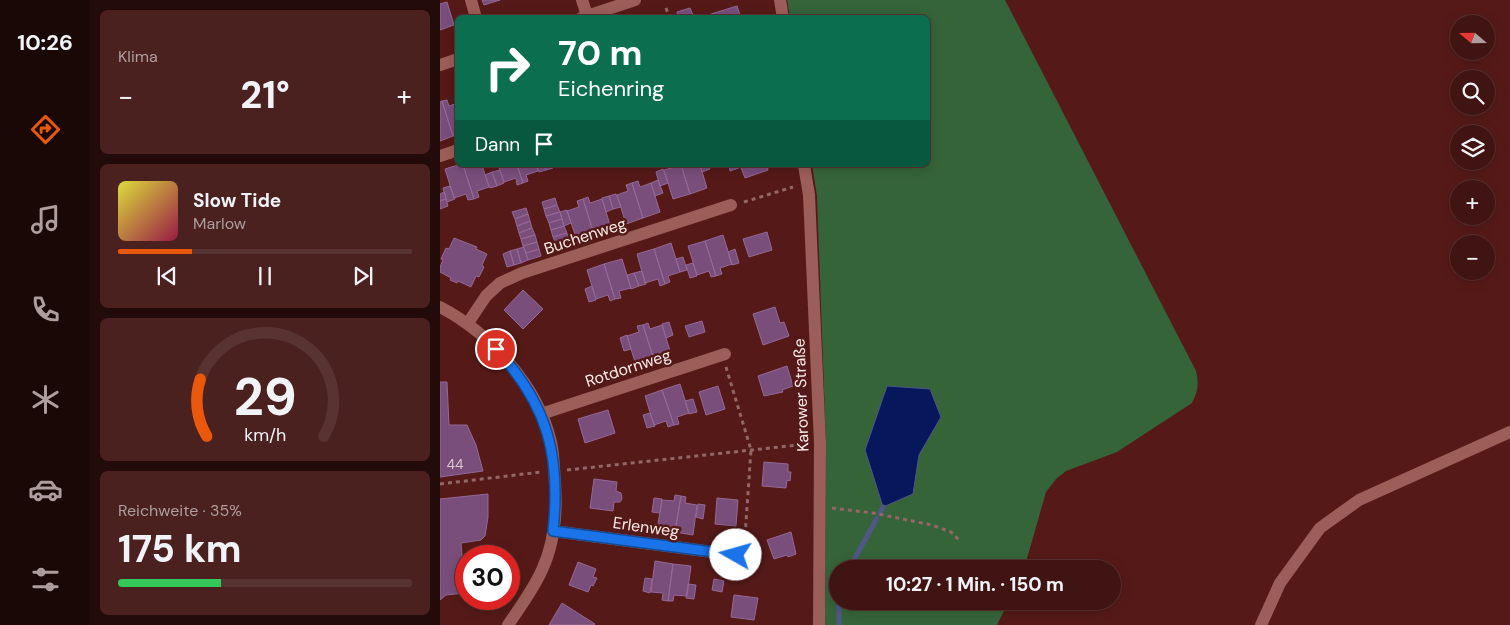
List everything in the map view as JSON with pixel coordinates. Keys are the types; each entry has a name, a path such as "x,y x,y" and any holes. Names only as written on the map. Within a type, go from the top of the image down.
{"street":[{"path":"471,0 475,15"},
{"path":"582,0 584,15"},
{"path":"587,15 635,0"},
{"path":"780,0 782,15"},
{"path":"440,65 455,60"},
{"path":"440,156 455,151"},
{"name":"Karower Straße","path":"804,167 809,205 820,443 818,625"},
{"name":"Buchenweg","path":"468,323 486,296 500,282 522,273 731,205"},
{"path":"440,307 468,323 488,339 505,358 522,381 541,414 551,442 556,499 553,531 542,568 527,597 508,625"},
{"name":"Rotdornweg","path":"541,414 725,354"},
{"path":"1261,625 1280,583 1320,528 1359,500 1510,432"},
{"name":"Erlenweg","path":"553,531 736,555"}],"path":[{"path":"666,8 668,15"},
{"path":"731,205 807,183"},
{"path":"725,354 727,372 751,450 745,536 736,555"},
{"path":"440,484 820,443"},
{"path":"819,506 873,513 932,525 951,532 961,542"}],"green space":[{"path":"787,0 1005,0 1196,371 1196,395 1192,403 1117,452 1066,471 1056,479 1046,492 1027,560 829,560 829,610 1004,610 997,625 825,625 826,443 817,196 812,167 930,167 930,15 790,15","holes":["941,417 919,455 913,494 865,450"]}],"shaded area":[{"path":"887,386 930,389 941,417 919,455 913,494 883,507 865,450"}],"building":[{"path":"482,0 500,0 484,5"},
{"path":"447,2 454,25 440,30 440,4"},
{"path":"737,6 740,15 708,15"},
{"path":"690,8 693,15 678,15 677,12"},
{"path":"447,100 449,106 455,104 455,136 453,136 442,101"},
{"path":"442,101 453,136 440,141 440,102"},
{"path":"455,166 464,167 474,199 468,200 466,194 454,198 445,169"},
{"path":"464,167 483,167 489,187 477,191 479,197 474,199"},
{"path":"499,167 518,167 523,183 517,185 516,178 504,182"},
{"path":"518,167 537,167 538,171 526,175 528,181 523,183"},
{"path":"537,167 545,167 546,170 539,172"},
{"path":"545,167 553,167 553,168 546,170"},
{"path":"682,167 690,194 673,199 664,170"},
{"path":"682,167 701,167 707,188 690,194"},
{"path":"701,167 709,167 710,169 702,172"},
{"path":"729,167 741,167 730,171"},
{"path":"741,167 767,167 768,170 745,178"},
{"path":"663,169 668,183 660,186 656,172"},
{"path":"500,170 504,183 497,186 492,172"},
{"path":"492,172 497,186 490,188 485,175"},
{"path":"658,180 663,193 655,196 651,183"},
{"path":"638,181 640,187 651,183 660,212 643,218 632,183"},
{"path":"632,183 643,218 626,224 617,195 628,191 626,185"},
{"path":"450,186 455,199 447,202 443,188"},
{"path":"444,192 446,199 440,201 440,194"},
{"path":"616,194 621,207 613,209 609,196"},
{"path":"609,196 613,209 606,212 602,198"},
{"path":"588,197 590,203 602,199 611,228 594,234 583,199"},
{"path":"555,198 557,205 544,209 542,202"},
{"path":"446,199 448,206 440,209 440,201"},
{"path":"583,199 594,234 577,240 567,211 579,207 577,201"},
{"path":"557,205 560,212 546,216 544,209"},
{"path":"526,208 528,214 515,219 512,212"},
{"path":"567,210 571,223 564,226 560,212"},
{"path":"560,212 562,219 549,223 546,216"},
{"path":"528,214 530,221 517,226 515,219"},
{"path":"562,219 564,226 551,230 549,223"},
{"path":"530,221 532,228 519,233 517,226"},
{"path":"564,226 567,233 553,237 551,230"},
{"path":"532,228 535,235 521,239 519,233"},
{"path":"767,232 772,250 749,257 743,239"},
{"path":"567,233 569,239 556,244 553,237"},
{"path":"535,235 537,242 523,246 521,239"},
{"path":"723,235 732,264 720,268 722,274 716,276 705,241"},
{"path":"454,238 477,247 476,249 487,254 482,265 484,267 479,277 476,276 471,287 458,281 457,283 450,280 451,278 440,272 443,260 441,259 446,248 449,249"},
{"path":"569,239 571,246 558,251 556,244"},
{"path":"705,241 716,276 711,277 709,271 697,275 688,246"},
{"path":"537,242 539,249 526,253 523,246"},
{"path":"671,243 680,272 668,276 670,282 665,284 654,249"},
{"path":"524,247 528,260 521,263 517,249"},
{"path":"517,249 521,263 514,265 510,251"},
{"path":"539,249 541,256 528,260 526,253"},
{"path":"654,249 665,284 660,286 658,279 645,283 637,254"},
{"path":"735,249 739,263 732,265 728,252"},
{"path":"510,251 514,265 507,267 503,254"},
{"path":"683,257 687,270 680,272 676,259"},
{"path":"622,259 631,288 619,291 621,298 615,299 604,264"},
{"path":"693,263 697,276 690,278 686,265"},
{"path":"604,264 615,299 610,301 608,295 596,299 587,270"},
{"path":"642,271 646,284 639,286 634,273"},
{"path":"634,273 639,286 631,289 627,275"},
{"path":"592,286 596,300 589,302 585,289"},
{"path":"523,290 543,309 523,329 504,310"},
{"path":"775,307 780,323 784,322 789,336 763,345 753,314"},
{"path":"702,321 705,332 689,337 685,326"},
{"path":"669,322 673,335 666,338 662,324"},
{"path":"648,323 650,329 662,325 671,354 654,360 643,325"},
{"path":"643,325 654,360 636,365 627,336 639,332 637,326"},
{"path":"627,335 631,349 624,351 620,338"},
{"path":"787,366 793,386 782,390 783,392 764,396 758,376"},
{"path":"440,382 447,382 449,425 467,425 476,445 483,471 440,477"},
{"path":"680,384 689,413 677,417 679,424 674,425 662,390"},
{"path":"718,386 725,409 706,415 699,392"},
{"path":"662,390 674,425 668,427 666,421 654,425 645,396"},
{"path":"693,399 697,412 689,414 685,401"},
{"path":"608,410 615,433 585,443 578,419"},
{"path":"650,413 655,426 647,428 643,415"},
{"path":"764,462 788,464 788,472 791,472 790,481 787,480 786,488 762,486"},
{"path":"594,479 617,482 616,491 621,493 622,499 620,502 614,502 613,511 590,508"},
{"path":"488,494 488,517 485,536 481,540 455,545 455,594 446,595 440,600 440,499"},
{"path":"675,495 681,496 675,532 657,530 662,500 674,501"},
{"path":"681,496 686,497 685,503 697,505 693,535 675,532"},
{"path":"654,498 662,499 660,513 652,512"},
{"path":"717,498 738,500 736,526 715,524"},
{"path":"698,504 705,505 703,519 696,517"},
{"path":"791,532 796,554 774,559 767,540"},
{"path":"655,561 673,564 668,601 662,600 663,593 651,592"},
{"path":"578,562 596,569 593,577 597,578 588,592 569,585"},
{"path":"673,564 691,566 687,596 674,595 673,601 668,601"},
{"path":"645,578 652,579 650,593 643,591"},
{"path":"714,579 724,581 722,592 712,590"},
{"path":"688,584 696,585 694,599 686,598"},
{"path":"734,595 758,598 754,620 731,617"},
{"path":"562,603 595,624 549,625"}],"waterway":[{"path":"880,513 883,507"},
{"path":"854,560 877,518"},
{"path":"839,610 839,625"}],"route":[{"path":"496,349 522,381 541,414 551,442 556,499 553,531 736,555"}]}
